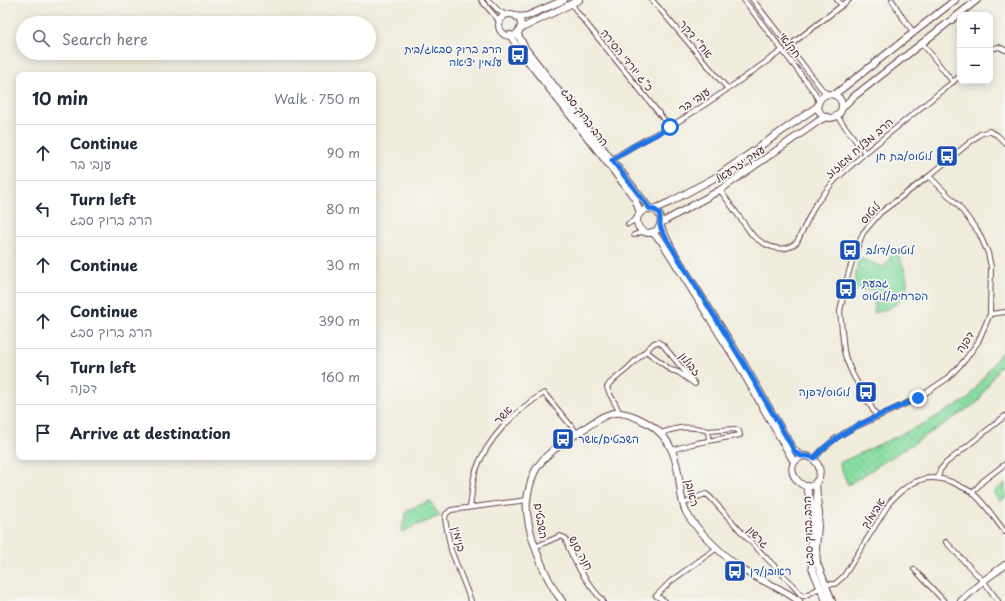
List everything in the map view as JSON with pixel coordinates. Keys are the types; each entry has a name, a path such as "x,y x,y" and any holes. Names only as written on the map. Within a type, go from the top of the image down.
{"street":[{"path":"481,0 500,22 502,31 510,35 579,0"},
{"path":"488,0 499,11 506,15"},
{"path":"500,22 506,15 512,14 517,16 527,16 564,0"},
{"name":"אח\"י דקר","path":"652,0 727,88"},
{"name":"חקלאי","path":"744,0 815,93 819,104"},
{"name":"חקלאי","path":"753,0 821,88 831,95"},
{"path":"837,0 842,5"},
{"path":"789,46 849,0"},
{"path":"892,0 914,33"},
{"path":"956,0 831,95 822,97 819,104 821,114 827,118 837,116 842,108 852,98 977,0"},
{"name":"כ\"ג יורדי הסירה","path":"572,4 670,127"},
{"path":"517,16 520,21 519,31"},
{"name":"הרב ברוך סבג","path":"519,31 525,48 651,209"},
{"name":"הרב ברוך סבג","path":"510,35 520,51 635,199 639,216"},
{"path":"922,43 953,82"},
{"path":"993,48 999,47 1005,50"},
{"name":"ענבי בר","path":"612,160 632,147 670,127 783,50"},
{"name":"הרב מצליח מאזוז","path":"720,190 753,236 774,247 786,249 797,242 807,219 824,192 835,180 865,153 957,79"},
{"path":"831,95 839,98 842,108"},
{"name":"עמק יזרעאל","path":"651,209 670,202 716,177 819,104"},
{"path":"837,116 865,153"},
{"name":"עמק יזרעאל","path":"661,224 720,190 820,120 827,118"},
{"name":"לוטוס","path":"877,417 862,392 846,359 840,311 853,258 863,233 880,212 929,176 980,134 989,131 997,135 1005,143"},
{"name":"דפנה","path":"814,458 836,438 918,398 948,378 965,360 978,342 990,314 991,267 988,254 979,233 958,204 929,176"},
{"path":"628,224 639,216 644,210 651,209 659,214 661,224 673,251 744,364 792,448 801,456"},
{"path":"639,216 638,224 644,231"},
{"path":"634,235 644,231 652,232 657,230 661,224"},
{"path":"652,232 662,242 740,367 794,462 793,470 798,483 806,486 813,485 820,476 814,458 801,456 794,462"},
{"path":"990,314 1005,312"},
{"name":"זבולון","path":"619,412 617,405 607,387 610,382 627,370 646,351 654,343 658,342 662,346 695,384 678,372 671,370 646,351"},
{"name":"אשר","path":"470,507 475,474 489,444 504,425 528,403 544,393 577,433"},
{"path":"577,433 601,418 619,412"},
{"name":"ראובן","path":"619,412 640,419 661,433 672,450 686,512 691,520 717,548 743,569 798,601"},
{"path":"938,478 940,470 946,463 1005,416"},
{"path":"661,433 685,426 708,431 735,429 739,431 740,435 672,450"},
{"path":"708,431 709,441"},
{"name":"השבטים","path":"562,601 549,579 535,547 529,523 527,500 534,474 542,462 554,450 577,433"},
{"path":"973,492 983,481 1005,464"},
{"name":"אבימלך","path":"823,586 834,584 844,576 890,502 897,494 918,481 930,477 952,482 973,492 985,505 1005,532"},
{"name":"הרב ברוך סבג","path":"816,482 819,514 816,549 817,563 826,601"},
{"name":"הרב ברוך סבג","path":"806,486 813,508 814,519 811,546 812,568 832,601"},
{"name":"גרשון","path":"683,504 706,494 801,595 804,596 823,586"},
{"name":"בנימין","path":"471,601 451,550 445,519 446,514 451,510 527,500"},
{"name":"חנה סנש","path":"535,547 560,536 565,538 568,548 589,586 604,601"},
{"path":"946,542 984,582 998,601"},
{"path":"665,601 656,596 671,581 717,548"},
{"path":"962,601 1005,565"},
{"path":"914,569 944,601"},
{"path":"966,601 984,582 1005,569"}],"green space":[{"path":"895,250 905,271 907,281 906,289 903,297 896,304 887,309 874,313 874,291 853,288 859,258 884,267"},
{"path":"1005,347 1005,366 999,367 977,403 848,485 839,463 923,424 968,399"},
{"path":"1005,483 1005,498 1000,501 993,493"},
{"path":"430,501 440,516 401,532 407,510"}],"place":[{"name":"הרב ברוך סבאג/בית עלמין יציאה","path":"518,55"},
{"name":"לוטוס/בת חן","path":"947,156"},
{"name":"לוטוס/דולב","path":"850,250"},
{"name":"גבעת הפרחים/לוטוס","path":"846,289"},
{"name":"לוטוס/דפנה","path":"866,392"},
{"name":"השבטים/אשר","path":"563,439"},
{"name":"ראובן/דן","path":"735,571"}],"route":[{"path":"670,127 632,147 612,160 650,209 655,210 659,214 661,218 660,225 673,251 707,303 795,452 801,456 811,456 814,458 828,444 851,429 918,398"}]}
